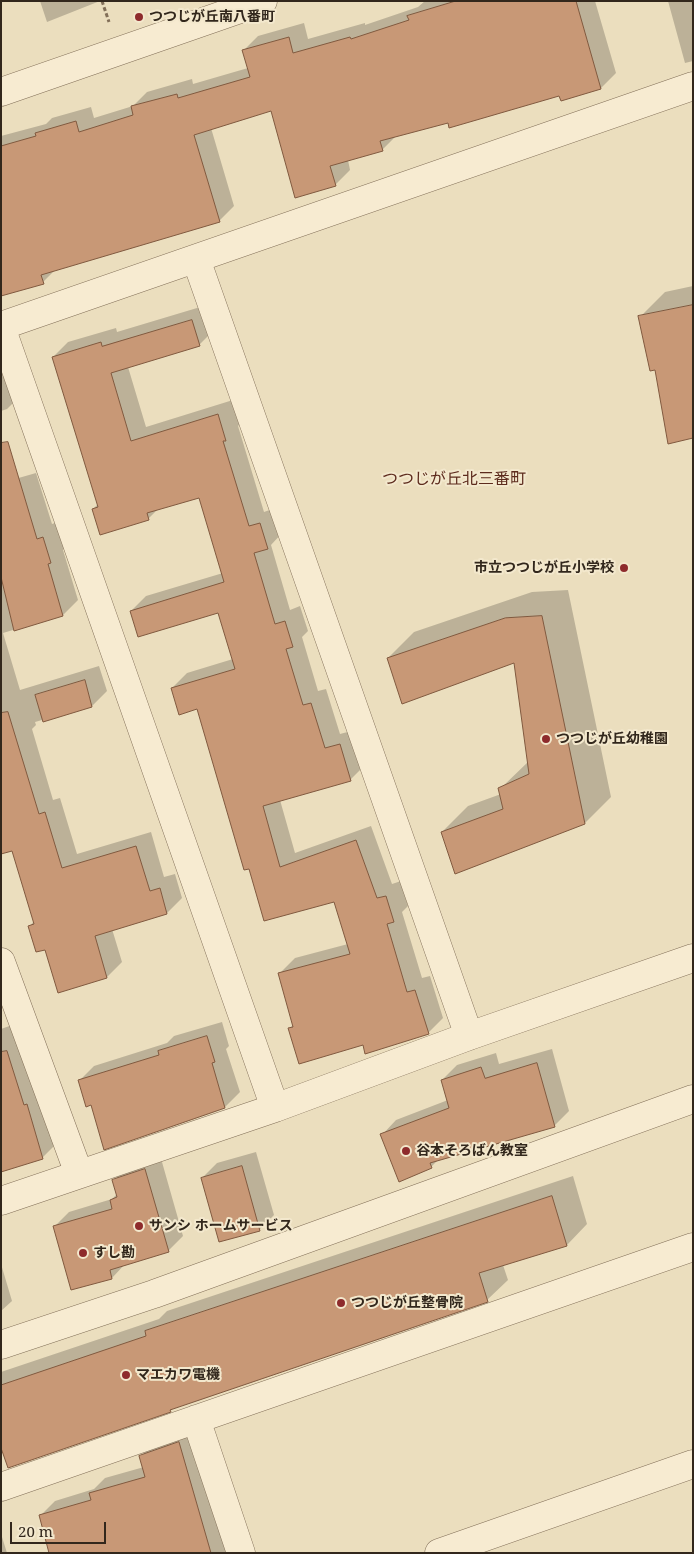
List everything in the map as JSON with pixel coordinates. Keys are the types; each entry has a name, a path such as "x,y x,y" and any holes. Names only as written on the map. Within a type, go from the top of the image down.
{"street":[{"path":"1,92 263,1"},
{"path":"275,1108 1,326 693,86"},
{"path":"196,259 469,1036"},
{"path":"1,1201 275,1108 469,1036 693,958"},
{"path":"3,975 79,1174"},
{"path":"1,1345 154,1294 693,1099"},
{"path":"1,1487 693,1247"},
{"path":"196,1419 241,1553"},
{"path":"439,1553 693,1464"}],"building":[{"path":"456,1 576,1 601,89 561,101 559,96 449,128 448,123 380,141 383,151 330,166 336,186 295,198 271,111 194,135 220,222 41,275 44,284 1,296 1,146 36,136 35,133 76,121 79,132 133,115 131,106 177,94 178,98 250,77 242,50 289,37 293,53 350,37 351,39 409,20 407,16"},
{"path":"693,305 693,438 668,444 655,370 650,371 638,316"},
{"path":"192,320 200,346 111,373 131,441 218,414 226,441 223,441 249,526 260,523 268,549 254,553 275,624 285,621 293,647 286,649 303,705 311,703 325,748 340,744 351,781 263,806 280,867 356,840 377,898 386,896 394,922 387,924 407,992 415,990 429,1034 365,1054 363,1045 299,1064 288,1028 293,1027 278,973 350,954 334,902 264,921 249,869 244,870 197,709 179,715 171,688 235,669 218,613 138,637 130,611 224,582 199,498 147,513 149,520 100,535 92,509 98,507 52,357 101,342 102,346"},
{"path":"8,442 37,539 43,537 51,563 48,564 63,616 14,631 1,577 1,443"},
{"name":"つつじが丘幼稚園","path":"542,616 585,824 455,874 441,832 503,809 498,788 529,774 514,663 402,704 387,658 505,618"},
{"path":"85,680 92,707 43,722 35,695"},
{"path":"8,712 39,814 45,812 62,868 136,846 150,891 160,888 167,914 95,936 107,978 58,993 45,950 36,952 28,926 34,924 12,851 1,854 1,713"},
{"path":"207,1036 215,1062 212,1063 225,1108 104,1150 91,1105 86,1107 78,1080 159,1055 158,1051"},
{"path":"7,1051 24,1105 27,1104 43,1159 1,1172 1,1052"},
{"path":"537,1063 555,1127 430,1163 432,1168 399,1182 380,1134 449,1108 441,1080 481,1067 485,1078"},
{"path":"242,1166 260,1231 219,1242 201,1178"},
{"path":"145,1169 169,1252 110,1270 112,1279 71,1290 53,1226 112,1209 110,1200 117,1197 112,1180"},
{"path":"552,1196 567,1246 479,1273 488,1302 170,1410 171,1412 8,1468 1,1448 1,1385 146,1336 145,1331"},
{"path":"179,1442 211,1553 49,1553 39,1515 91,1500 89,1493 145,1477 139,1456"}],"place":[{"name":"つつじが丘南八番町","path":"139,17"},
{"name":"市立つつじが丘小学校","path":"624,568"},
{"name":"つつじが丘幼稚園","path":"546,739"},
{"name":"谷本そろばん教室","path":"406,1151"},
{"name":"サンシ ホームサービス","path":"139,1226"},
{"name":"すし勘","path":"83,1253"},
{"name":"つつじが丘整骨院","path":"341,1303"},
{"name":"マエカワ電機","path":"126,1375"}],"district":[{"name":"つつじが丘北三番町","path":"454,479"}]}
